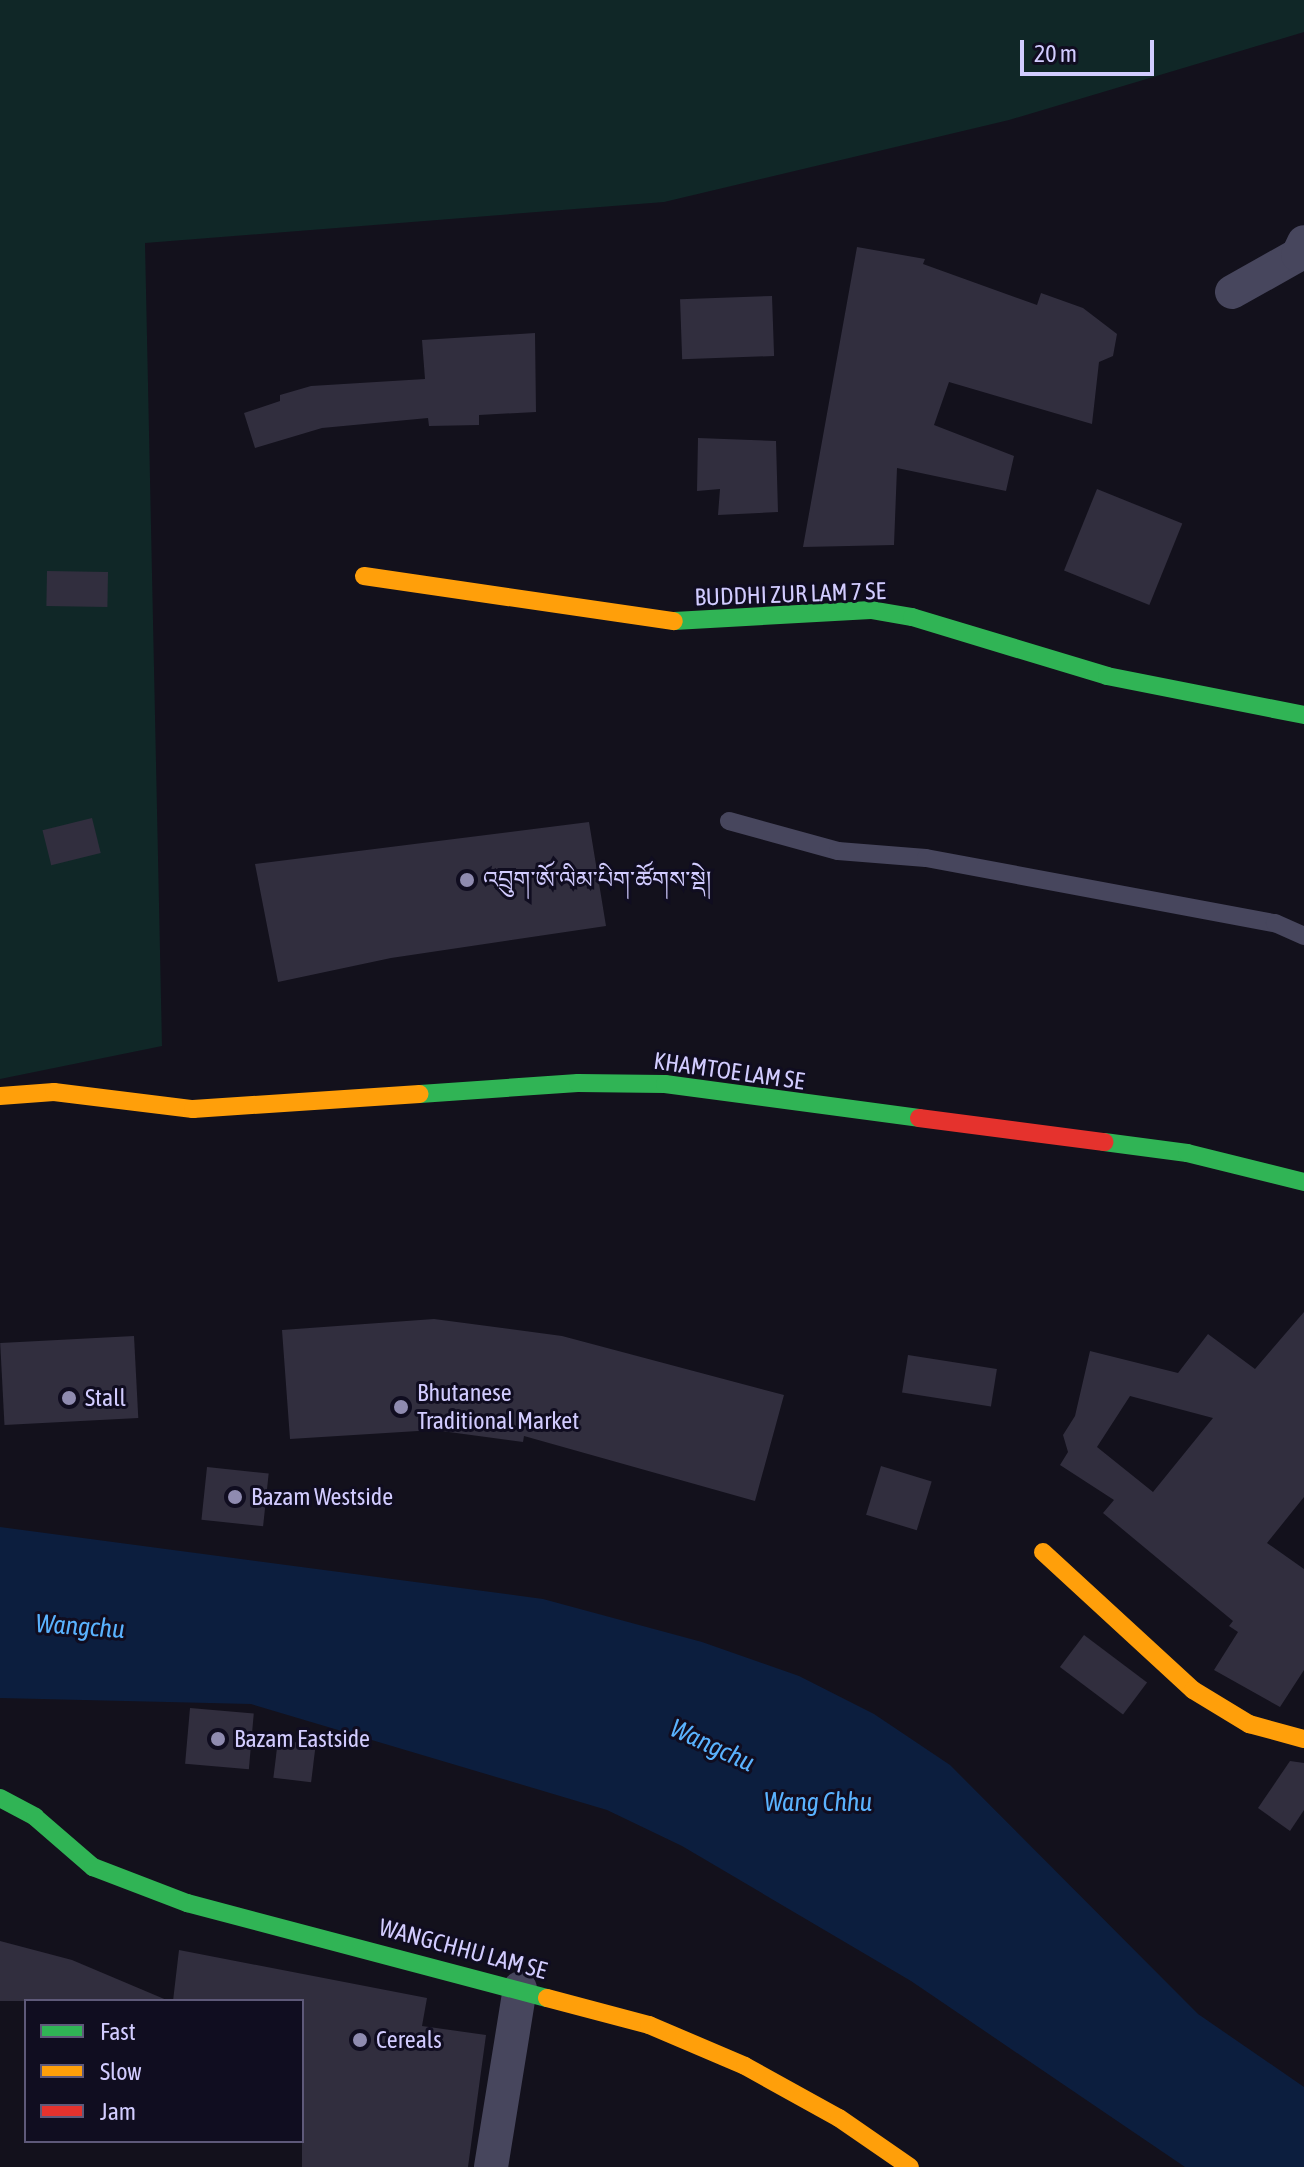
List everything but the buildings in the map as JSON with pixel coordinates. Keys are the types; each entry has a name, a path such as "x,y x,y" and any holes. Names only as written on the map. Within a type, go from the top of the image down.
{"street":[{"path":"1232,292 1298,255 1304,242"},
{"name":"BUDDHI ZUR LAM 7 SE","path":"364,576 601,614 691,622 871,610 912,617 1107,676 1304,715"},
{"name":"KHAMTOE LAM SE","path":"0,1096 54,1092 193,1109 578,1083 665,1084 1187,1153 1304,1182"},
{"path":"1043,1552 1193,1690 1249,1724 1304,1739"},
{"name":"WANGCHHU LAM SE","path":"0,1798 35,1817 93,1867 187,1903 520,1988 649,2025 745,2066 839,2118 910,2167"},
{"path":"491,2167 520,1988"}],"lane":[{"path":"729,821 838,851 926,858 1275,923 1304,936"}],"green space":[{"path":"0,0 1304,0 1304,32 1009,120 664,202 145,243 162,1046 0,1079"}],"water":[{"name":"Wang Chhu","path":"0,1527 543,1599 702,1642 799,1676 874,1714 950,1765 1198,2014 1304,2087 1304,2167 1185,2167 911,1981 682,1846 607,1810 251,1704 0,1698"}],"traffic: fast":[{"path":"674,621 871,610 912,617 1107,676 1304,715"},
{"path":"420,1094 578,1083 665,1084 919,1118"},
{"path":"1104,1142 1187,1153 1304,1182"},
{"path":"0,1798 35,1817 93,1867 187,1903 547,1998"}],"traffic: slow":[{"path":"364,576 674,621"},
{"path":"0,1096 54,1092 193,1109 420,1094"},
{"path":"1043,1552 1193,1690 1249,1724 1304,1739"},
{"path":"547,1998 649,2025 745,2066 839,2118 910,2167"}],"traffic: jam":[{"path":"919,1118 1104,1142"}],"place":[{"name":"འབྲུག་ཨོ་ལིམ་པིག་ཚོགས་སྡེ།","path":"467,880"},
{"name":"Stall","path":"69,1398"},
{"name":"Bhutanese Traditional Market","path":"401,1407"},
{"name":"Bazam Westside","path":"235,1497"},
{"name":"Bazam Eastside","path":"218,1739"},
{"name":"Cereals","path":"360,2040"}],"water label":[{"name":"Wangchu","path":"80,1627"},
{"name":"Wangchu","path":"712,1746"}]}
